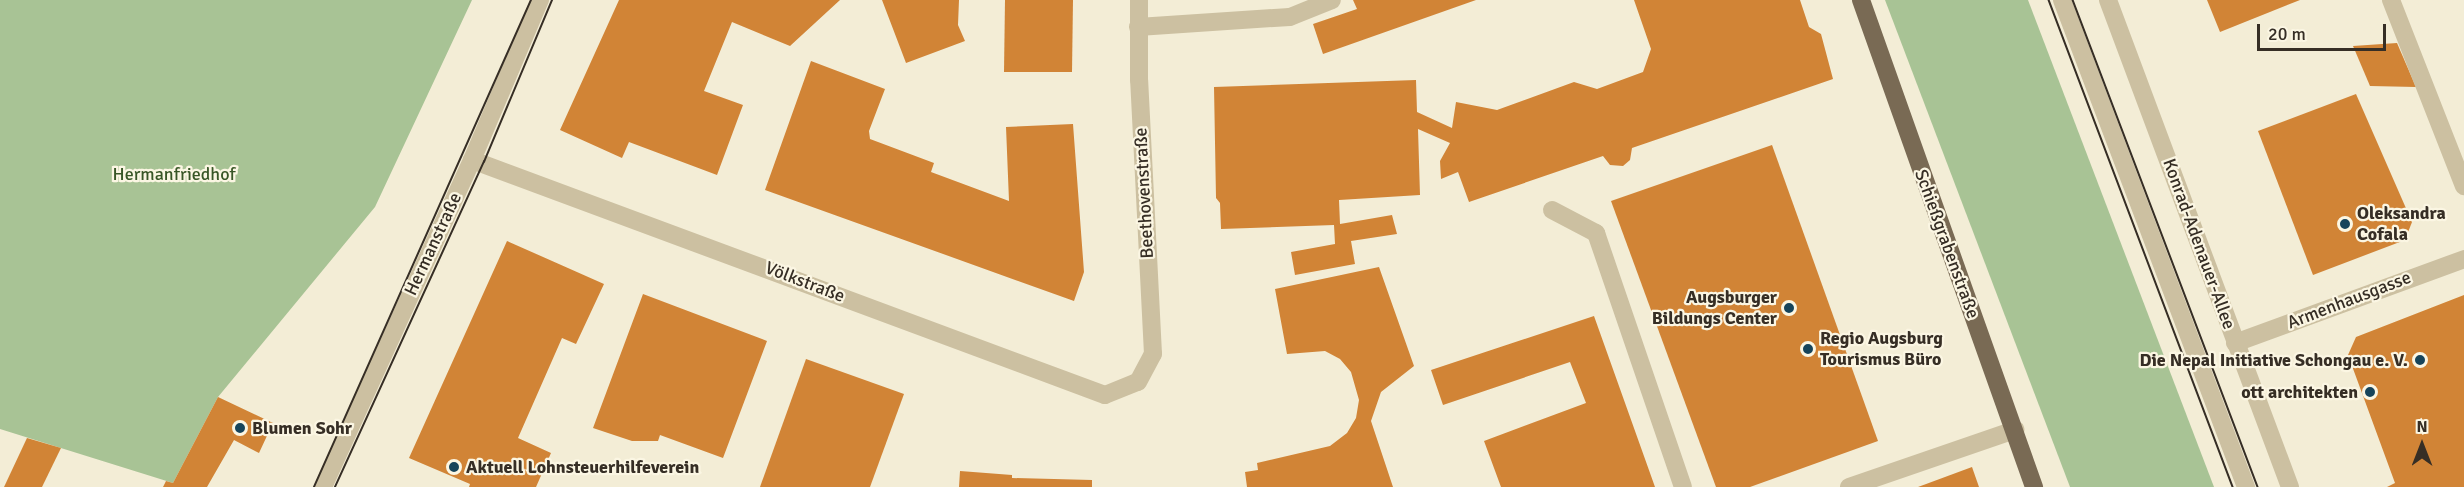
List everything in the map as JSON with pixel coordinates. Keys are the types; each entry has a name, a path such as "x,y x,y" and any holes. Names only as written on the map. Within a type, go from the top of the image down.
{"main road":[{"name":"Schießgrabenstraße","path":"1861,0 2034,487"}],"street":[{"name":"Hermanstraße","path":"323,487 472,160 540,0"},
{"name":"Beethovenstraße","path":"1138,382 1153,354 1138,27 1139,0"},
{"path":"1138,27 1290,17 1332,0"},
{"path":"2061,0 2246,487"},
{"name":"Konrad-Adenauer-Allee","path":"2108,0 2290,487"},
{"path":"2391,0 2464,186"},
{"name":"Völkstraße","path":"472,160 1105,395 1138,382"},
{"path":"1552,210 1596,233 1683,487"},
{"name":"Armenhausgasse","path":"2235,343 2464,259"},
{"path":"1849,487 2015,430"}],"green space":[{"name":"Hermanfriedhof","path":"0,0 472,0 375,207 218,397 173,483 0,429"},
{"path":"1885,0 2028,0 2214,487 2070,487"}],"building":[{"path":"619,0 840,0 790,46 732,22 704,91 743,105 717,175 629,142 622,158 560,130"},
{"path":"882,0 959,0 958,25 965,41 906,63"},
{"path":"1005,0 1073,0 1072,72 1004,72"},
{"path":"1353,0 1476,0 1323,54 1313,24 1357,9"},
{"path":"1634,0 1800,0 1809,27 1821,34 1833,79 1632,148 1630,160 1623,166 1610,165 1603,156 1469,202 1458,172 1441,179 1440,161 1450,143 1418,129 1420,195 1339,200 1340,224 1392,215 1397,234 1351,241 1355,264 1295,275 1291,252 1335,244 1334,225 1221,229 1220,203 1216,198 1214,87 1416,80 1417,112 1452,128 1456,102 1497,110 1574,82 1597,89 1643,72 1651,49"},
{"path":"2207,0 2300,0 2220,32"},
{"path":"2397,43 2416,87 2370,86 2353,46"},
{"path":"811,61 885,89 869,131 870,139 934,163 931,172 1009,201 1006,127 1073,124 1084,272 1074,301 765,190"},
{"path":"2356,94 2412,222 2405,240 2313,275 2258,131"},
{"path":"1772,145 1878,441 1750,487 1716,487 1611,201"},
{"path":"507,241 604,284 576,344 562,338 518,438 551,453 536,487 469,487 470,484 409,458"},
{"path":"1379,267 1414,366 1381,392 1371,421 1393,487 1247,487 1245,472 1258,470 1257,463 1330,446 1347,433 1356,418 1359,400 1351,372 1340,359 1325,351 1287,354 1275,289"},
{"path":"643,294 767,341 723,458 660,435 658,441 632,441 593,428"},
{"path":"2464,295 2464,487 2387,487 2395,483 2348,355 2356,337"},
{"path":"1594,316 1655,487 1501,487 1484,441 1586,403 1570,362 1443,405 1431,370"},
{"path":"806,359 904,394 870,487 760,487"},
{"path":"218,397 273,423 259,453 234,440 207,487 163,487 166,481 173,483"},
{"path":"27,438 61,448 42,487 4,487"},
{"path":"1972,467 1979,487 1918,487"},
{"path":"960,471 1012,475 1012,478 1092,480 1092,487 959,487"}],"tram line":[{"path":"314,487 531,0"},
{"path":"335,487 484,162 552,0"},
{"path":"2049,0 2233,487"},
{"path":"2073,0 2258,487"}],"place":[{"name":"Oleksandra Cofala","path":"2345,224"},
{"name":"Augsburger Bildungs Center","path":"1789,308"},
{"name":"Regio Augsburg Tourismus Büro","path":"1808,349"},
{"name":"Die Nepal Initiative Schongau e. V.","path":"2420,360"},
{"name":"ott architekten","path":"2370,392"},
{"name":"Blumen Sohr","path":"240,428"},
{"name":"Aktuell Lohnsteuerhilfeverein","path":"454,467"}]}
